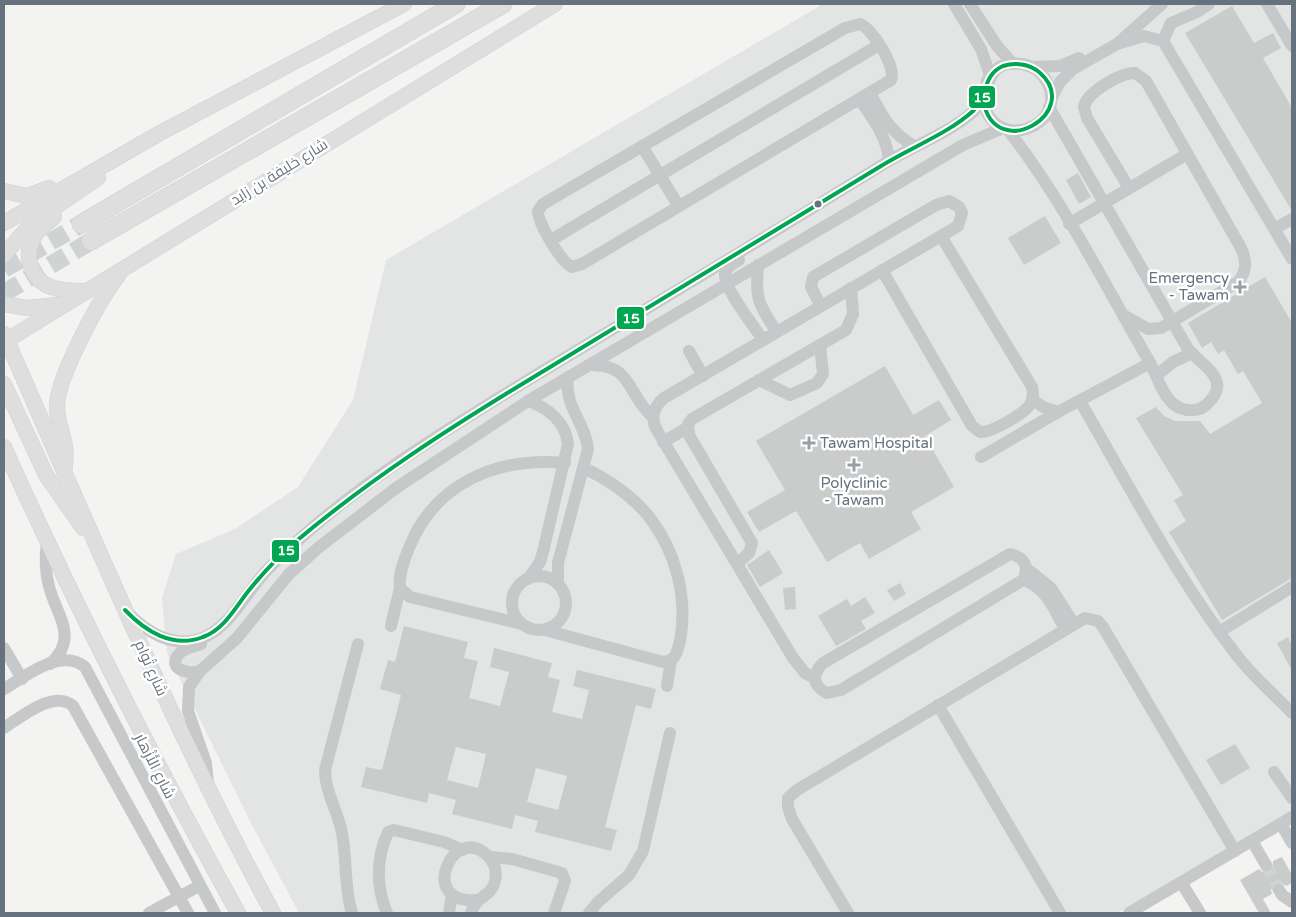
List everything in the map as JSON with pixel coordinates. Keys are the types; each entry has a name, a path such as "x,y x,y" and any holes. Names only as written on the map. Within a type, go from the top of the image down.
{"highway":[{"path":"80,224 456,4"},
{"path":"91,241 502,4"}],"main road":[{"path":"4,223 120,156 404,4"},
{"name":"شارع خليفة بن زايد","path":"5,338 86,291 555,4"},
{"path":"4,191 19,195 36,194 86,167 120,156"},
{"path":"4,255 32,223 97,178 120,156"},
{"path":"71,196 61,210 33,238 29,257 36,276 46,285 58,289 86,291"},
{"path":"64,473 66,444 57,410 58,393 93,314 108,289 126,266"},
{"path":"4,304 37,308 69,301"},
{"name":"شارع تُوام","path":"5,338 125,610 209,792 273,913"},
{"path":"4,384 46,475 68,509 94,540"},
{"path":"4,447 47,543 145,743 238,913"}],"street":[{"path":"954,4 985,58 990,75 983,100 989,116 1005,129 1025,151 1150,362 1169,400 1175,405 1190,410 1205,406 1215,393 1215,377 1206,364 1192,353 1172,321 1050,103 1046,80 1032,67"},
{"path":"970,4 997,46 1013,64"},
{"path":"987,81 998,69 1013,64 1032,67 1060,66 1076,60 1111,38 1150,4"},
{"path":"209,792 206,763 190,720 187,701 190,687 200,671 237,638 289,574 318,548 396,488 528,401 758,265 963,145 1005,129 1024,130 1034,126 1045,116 1060,82 1073,68 1116,44 1162,4"},
{"path":"1163,41 1171,24 1209,4"},
{"path":"1267,4 1292,46"},
{"path":"860,24 867,26 879,45 892,69 893,77 888,83 864,96 577,266 568,265 539,220 540,207 853,25 860,24"},
{"path":"1116,44 1144,36 1163,41 1276,228 1292,259"},
{"path":"551,240 879,45"},
{"path":"1121,313 1148,329 1161,328 1238,282 1246,262 1241,248 1143,77 1130,73 1088,96 1084,107 1084,113 1129,188"},
{"path":"864,96 890,128 914,146"},
{"path":"864,96 888,149 888,161"},
{"path":"200,671 183,672 177,666 178,656 213,638 263,574 286,550 385,471 458,423 888,161 962,119 983,100"},
{"path":"642,146 678,205"},
{"path":"1069,224 1187,154"},
{"path":"821,306 810,287 814,277 936,204 949,201 954,203 962,213 958,226 821,306 776,331 664,398 656,406 653,417 655,428 793,658 805,673 814,678 821,690 834,693 1025,574 1044,580 1051,588 1069,626"},
{"path":"1276,228 1292,219"},
{"path":"882,270 972,426 984,432 1009,420 1028,408 1032,399 1032,387 941,236"},
{"path":"760,240 756,247 728,269 725,275 763,340"},
{"path":"758,265 756,284 758,300 776,331"},
{"path":"664,442 687,428 692,419 820,345 850,325 853,314 851,288"},
{"path":"759,380 790,395 817,383 823,374 820,345"},
{"path":"689,351 703,376"},
{"path":"1157,376 1174,362 1192,353"},
{"path":"981,457 1150,362"},
{"path":"589,365 605,366 620,373 631,384 644,408 653,417"},
{"path":"558,584 558,563 588,449 587,440 570,404 568,377"},
{"path":"1032,399 1058,412"},
{"path":"522,624 513,609 512,600 520,584 528,579 540,562 568,444 565,431 551,413 528,401"},
{"path":"1080,401 1158,535 1219,632 1242,661 1292,713"},
{"path":"687,428 689,435 752,542 749,553 738,564"},
{"path":"391,626 405,558 420,525 444,497 459,486 492,469 509,464 528,461 565,462"},
{"path":"400,588 410,597 522,624 537,630 545,630 663,662 671,660 677,654 682,615 678,580 662,535 636,502 609,481 584,468"},
{"name":"شارع الأَزْهار","path":"47,543 47,578 63,622 65,635 62,648 50,664"},
{"path":"814,678 817,669 823,663 1002,557 1010,554 1018,556 1024,561 1025,574"},
{"path":"528,579 544,577 558,584 564,592 565,611 554,626 545,630"},
{"path":"1219,632 1292,587"},
{"path":"125,610 139,624 160,637 179,641 199,639 223,624"},
{"path":"848,913 792,819 788,807 788,798 797,790 1079,620 1091,618 1103,627 1235,851"},
{"path":"352,913 348,894 342,830 327,787 325,770 358,644"},
{"path":"4,648 22,679"},
{"name":"شارع الأَزْهار","path":"4,689 50,664 70,660 85,667 199,886 215,913"},
{"path":"667,686 671,660"},
{"path":"4,728 50,702 60,700 73,706 188,913"},
{"path":"938,705 1060,913"},
{"path":"589,913 598,902 629,875 643,851 670,733"},
{"path":"1274,772 1292,798"},
{"path":"1129,913 1292,817"},
{"path":"1280,824 1292,843"},
{"path":"387,913 380,889 379,875 380,862 388,832 394,830 444,842 463,850"},
{"path":"1252,841 1266,865"},
{"path":"490,857 496,874 491,890 476,900 468,901 452,894 445,882 445,868 452,856 463,850 475,849 490,857 512,859 562,872 566,881 554,913"},
{"path":"1181,882 1200,913"},
{"path":"149,913 199,886"},
{"path":"1279,890 1282,895 1292,902"},
{"path":"449,913 452,894"},
{"path":"471,913 476,900"}],"shaded area":[{"name":"Tawam Hospital","path":"823,4 1292,4 1292,812 1117,913 299,913 252,825 167,653 162,598 176,554 235,529 298,487 353,400 386,260"}],"building":[{"path":"1232,6 1254,43 1273,33 1281,48 1263,58 1292,108 1292,211 1185,33"},
{"path":"1078,173 1091,197 1079,204 1066,180"},
{"path":"1045,216 1061,243 1024,265 1008,238"},
{"path":"1265,277 1292,323 1292,578 1222,620 1169,532 1186,521 1174,500 1183,495 1136,418 1156,407 1164,416 1175,421 1200,421 1210,434 1262,403 1243,371 1238,374 1224,350 1218,354 1211,342 1202,348 1188,323"},
{"path":"885,366 913,415 939,400 951,420 925,436 954,487 911,512 921,529 869,559 860,543 827,562 796,511 759,532 747,512 785,490 756,441"},
{"path":"769,550 783,573 760,587 747,565"},
{"path":"900,583 906,594 894,601 887,590"},
{"path":"795,587 796,609 785,610 783,588"},
{"path":"865,597 875,613 861,621 866,629 836,646 818,616 847,599 851,606"},
{"path":"404,626 468,642 464,658 478,661 469,698 500,706 509,672 490,667 494,648 552,663 548,677 560,680 552,712 582,719 589,690 573,686 577,670 656,689 651,709 636,705 605,827 617,830 611,851 535,832 538,821 515,815 512,829 452,814 456,800 429,793 427,803 361,787 366,767 382,770 401,695 380,689 388,660 395,662","holes":["456,747 486,754 478,788 447,780","536,768 567,776 558,810 527,802"]},
{"path":"1288,637 1292,646 1292,671 1277,643"},
{"path":"1235,744 1250,768 1221,785 1206,760"},
{"path":"1282,857 1292,875 1292,883 1286,886 1279,882 1274,883 1271,890 1272,894 1263,899 1271,913 1259,913 1240,880 1259,869 1262,872 1270,872 1273,869 1273,861"}],"tunnel":[{"path":"4,269 81,224"},
{"path":"4,293 91,241"},
{"path":"1266,865 1279,890"}],"transit line":[{"name":"15","path":"125,610 141,625 160,636 170,639 192,640 211,633 224,623 255,583 288,548 382,475 505,394 892,159 953,126 978,106 988,81 996,70 1008,65 1026,66 1039,72 1050,87 1051,102 1045,115 1033,125 1018,130 1003,129 991,119 983,100"}],"place":[{"name":"Emergency - Tawam","path":"1240,287"},
{"name":"Tawam Hospital","path":"809,443"},
{"name":"Polyclinic - Tawam","path":"854,465"}]}
